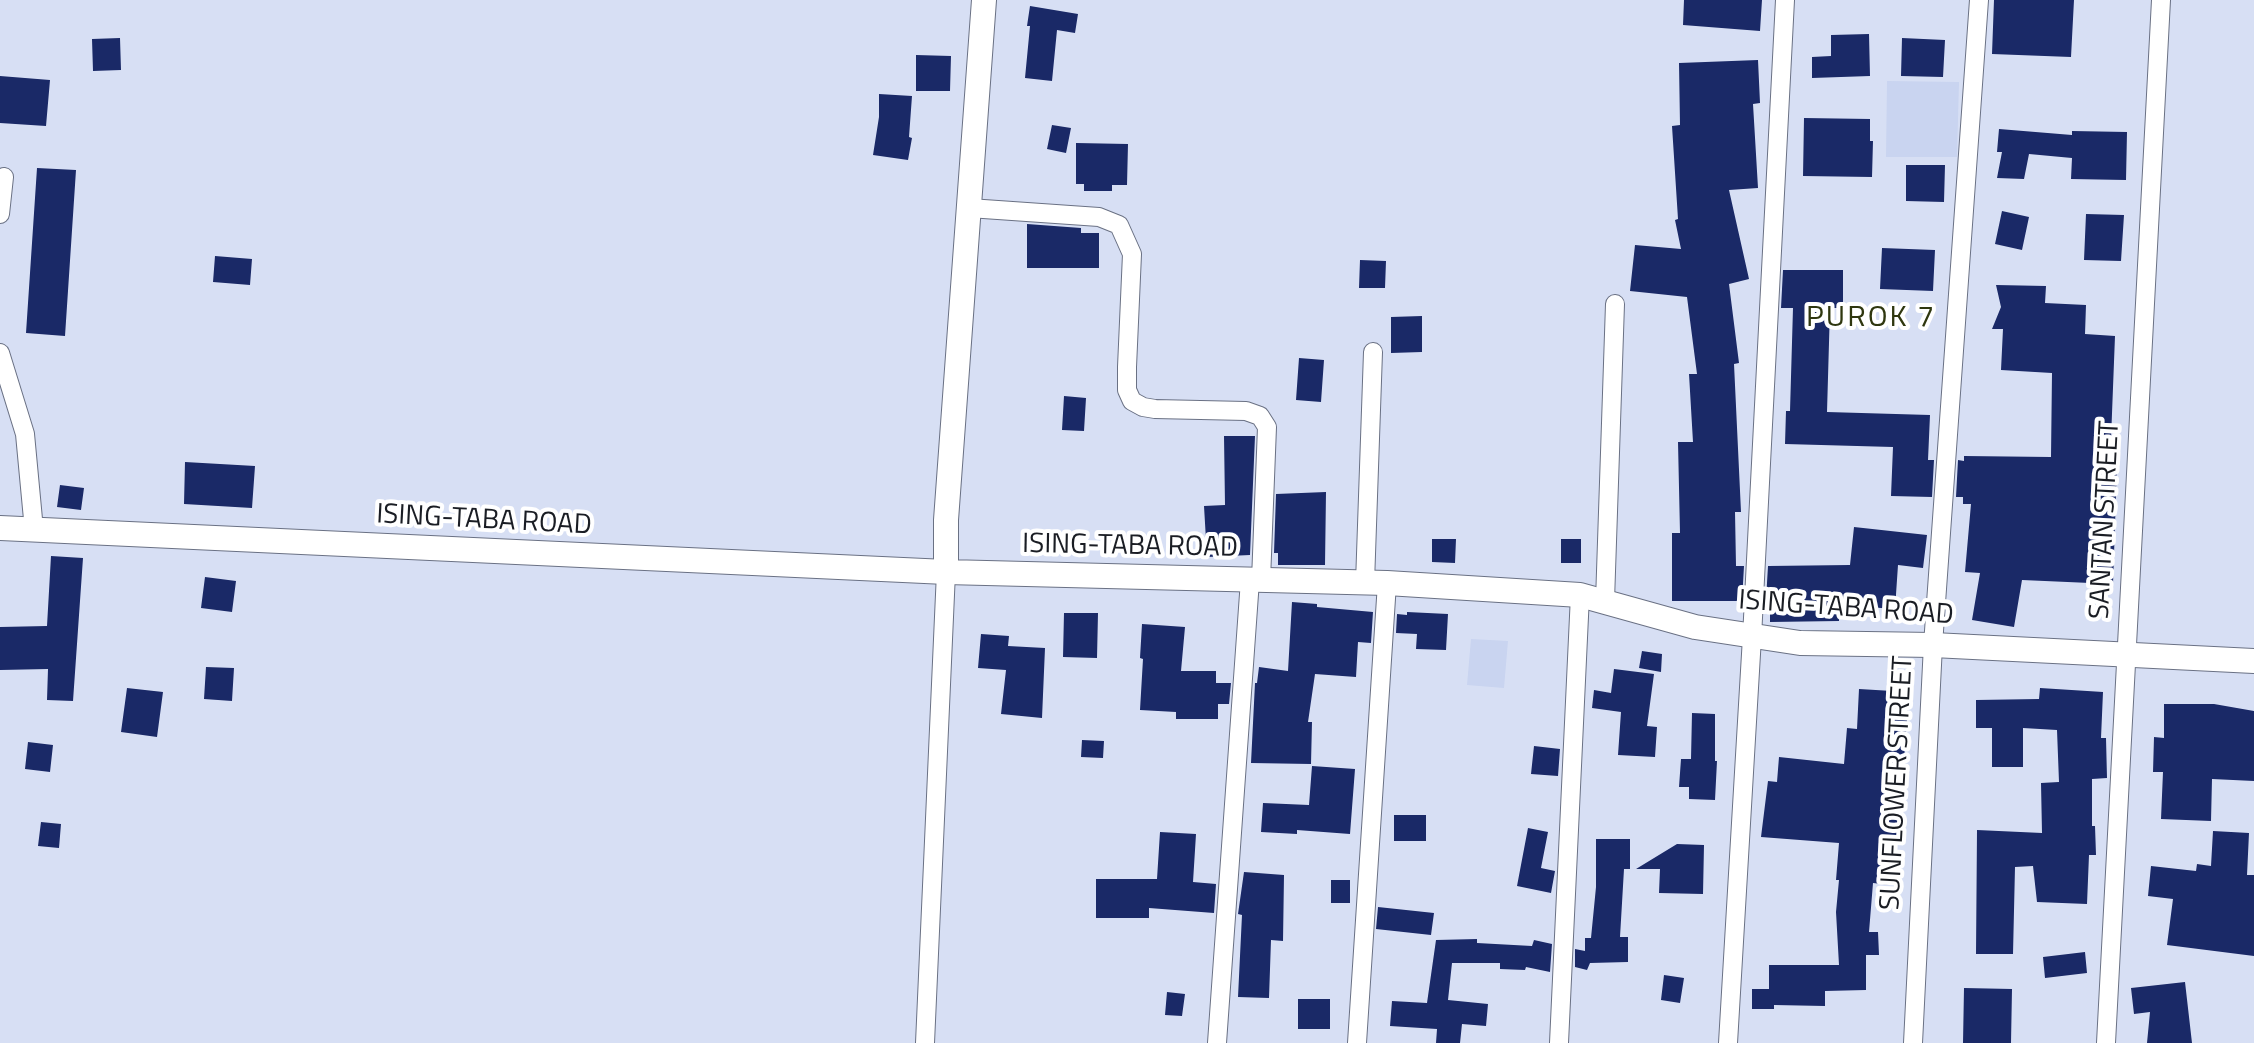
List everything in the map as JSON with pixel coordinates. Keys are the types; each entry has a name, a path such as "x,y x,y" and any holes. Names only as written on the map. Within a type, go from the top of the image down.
{"street":[{"path":"925,1043 946,520 984,0"},
{"path":"1728,1043 1785,0"},
{"name":"SUNFLOWER STREET","path":"1913,1043 1933,645 1979,0"},
{"name":"SANTAN STREET","path":"2106,1043 2161,0"},
{"path":"0,214 4,177"},
{"path":"969,208 1099,217 1119,225 1132,254 1127,367 1127,390 1132,401 1155,409 1246,411 1260,416 1267,427 1217,1043"},
{"path":"1605,601 1615,304"},
{"path":"1357,1043 1376,583 1373,352"},
{"path":"0,353 25,434 34,530"},
{"name":"ISING-TABA ROAD","path":"0,528 946,572 1376,583 1580,595 1695,627 1800,643 1933,645 2254,661"},
{"path":"1559,1043 1580,595"}],"shaded area":[{"path":"1887,81 1959,82 1957,157 1886,157"},
{"path":"1471,639 1508,641 1504,688 1467,685"}],"building":[{"path":"1684,0 1762,0 1760,31 1683,25"},
{"path":"1994,0 2074,0 2071,57 1992,54"},
{"path":"1030,6 1078,14 1075,33 1057,30 1052,81 1025,78"},
{"path":"1869,34 1870,76 1812,78 1812,57 1831,56 1831,35"},
{"path":"120,38 121,70 93,71 92,39"},
{"path":"1902,38 1945,40 1943,77 1901,76"},
{"path":"916,55 951,56 950,91 916,91"},
{"path":"1758,60 1760,103 1753,104 1758,188 1729,190 1749,279 1729,284 1739,363 1734,364 1741,512 1735,512 1736,566 1744,566 1742,601 1672,601 1672,533 1680,533 1678,442 1693,442 1689,374 1697,374 1687,297 1630,291 1635,245 1681,249 1675,220 1678,219 1672,126 1680,125 1679,63"},
{"path":"0,76 50,80 46,126 0,123"},
{"path":"879,94 912,96 909,137 912,138 908,160 873,155"},
{"path":"1804,118 1870,119 1872,177 1803,176"},
{"path":"1052,125 1071,128 1066,153 1047,149"},
{"path":"1999,129 2072,135 2072,131 2127,132 2126,180 2071,179 2072,158 2029,154 2024,179 1997,178 2002,152 1997,152"},
{"path":"1076,143 1128,144 1127,185 1112,185 1112,191 1084,191 1084,184 1076,184"},
{"path":"1906,165 1945,165 1944,202 1906,201"},
{"path":"37,168 76,170 65,336 26,333"},
{"path":"2002,211 2029,217 2022,250 1995,244"},
{"path":"2086,214 2124,215 2121,261 2084,260"},
{"path":"1027,224 1081,228 1081,233 1099,233 1099,268 1027,268"},
{"path":"1882,248 1935,250 1933,291 1880,289"},
{"path":"215,256 252,259 250,285 213,282"},
{"path":"1360,260 1386,261 1385,288 1359,288"},
{"path":"1783,270 1843,270 1843,308 1830,308 1827,412 1930,415 1928,460 1934,460 1932,497 1891,496 1893,447 1785,444 1786,411 1790,411 1793,308 1781,308"},
{"path":"1996,285 2046,286 2045,303 2086,305 2085,334 2115,336 2110,465 2117,465 2113,584 2022,580 2014,627 1972,620 1980,573 1965,572 1971,504 1963,504 1963,497 1956,497 1958,460 1964,461 1964,456 2051,457 2052,373 2001,370 2003,329 1992,329 2001,307"},
{"path":"1422,316 1422,352 1391,353 1391,317"},
{"path":"1299,358 1324,360 1321,402 1296,400"},
{"path":"1064,396 1086,398 1084,431 1062,430"},
{"path":"1224,436 1255,436 1250,555 1207,557 1204,506 1225,505"},
{"path":"185,462 255,466 252,508 184,504"},
{"path":"60,485 84,488 81,510 57,507"},
{"path":"1326,492 1325,565 1278,565 1278,553 1274,553 1276,494"},
{"path":"1854,527 1927,535 1923,568 1898,565 1895,609 1839,605 1839,621 1770,622 1770,600 1766,600 1768,566 1850,565"},
{"path":"1432,539 1456,539 1455,563 1432,562"},
{"path":"1561,539 1581,539 1581,563 1561,563"},
{"path":"51,556 83,558 73,701 47,700 48,669 0,670 0,627 47,626"},
{"path":"205,577 236,581 232,612 201,608"},
{"path":"1292,602 1373,612 1371,643 1358,642 1356,677 1315,674 1308,722 1312,722 1311,764 1251,763 1255,683 1259,667 1288,671"},
{"path":"1407,612 1448,614 1446,650 1416,649 1417,634 1396,633 1397,614 1407,615"},
{"path":"1064,613 1098,613 1097,658 1063,657"},
{"path":"1142,624 1185,627 1181,671 1216,671 1216,683 1231,683 1229,704 1218,704 1218,719 1176,719 1176,712 1140,710"},
{"path":"981,634 1009,636 1008,646 1045,648 1042,718 1001,714 1006,670 978,668"},
{"path":"1642,651 1662,654 1661,672 1639,668"},
{"path":"206,667 234,668 232,701 204,699"},
{"path":"1614,669 1654,674 1647,726 1657,727 1655,757 1618,755 1621,712 1592,708 1594,690 1611,693"},
{"path":"127,688 163,692 157,737 121,732"},
{"path":"2040,688 2103,692 2101,738 2106,738 2107,778 2092,779 2092,826 2095,826 2096,855 2089,855 2087,904 2037,902 2033,866 2015,867 2013,954 1976,954 1977,830 2042,833 2041,783 2059,782 2057,730 2023,728 2023,767 1992,767 1992,728 1976,728 1976,700 2039,699"},
{"path":"1859,689 1909,692 1891,885 1873,883 1869,932 1878,932 1879,955 1866,955 1866,990 1825,991 1825,1006 1774,1005 1774,1009 1752,1009 1752,989 1769,989 1769,965 1839,965 1836,912 1839,880 1836,880 1839,843 1761,837 1768,781 1777,782 1779,757 1844,764 1847,728 1857,729"},
{"path":"2164,704 2214,704 2254,711 2254,781 2212,779 2211,821 2161,819 2163,772 2153,772 2154,737 2164,738"},
{"path":"1692,713 1715,714 1715,800 1689,799 1689,787 1679,787 1681,759 1691,759"},
{"path":"1082,740 1104,741 1103,758 1081,757"},
{"path":"28,742 53,745 50,772 25,769"},
{"path":"1534,746 1560,749 1558,776 1531,774"},
{"path":"1312,766 1355,769 1350,834 1297,830 1297,834 1261,832 1263,803 1309,805"},
{"path":"1394,815 1426,815 1426,841 1394,841"},
{"path":"41,822 61,824 59,848 38,846"},
{"path":"1528,828 1548,832 1541,868 1555,871 1551,893 1517,886"},
{"path":"2213,831 2249,833 2247,875 2254,875 2254,956 2167,945 2173,899 2148,896 2151,866 2196,871 2197,864 2211,866"},
{"path":"1160,832 1196,834 1193,882 1216,884 1214,913 1149,908 1149,918 1096,918 1096,879 1157,879"},
{"path":"1596,839 1630,839 1630,869 1624,869 1620,937 1628,937 1628,962 1590,963 1587,970 1575,967 1575,949 1585,951 1585,938 1591,938 1596,887"},
{"path":"1677,844 1704,845 1703,894 1659,893 1660,869 1636,869"},
{"path":"1244,872 1284,875 1283,941 1271,940 1269,998 1238,997 1242,915 1238,914"},
{"path":"1331,880 1350,880 1350,903 1331,903"},
{"path":"1378,907 1434,913 1431,935 1376,929"},
{"path":"1477,939 1477,943 1532,946 1534,940 1552,944 1550,972 1526,967 1525,970 1500,969 1500,963 1452,963 1448,1000 1488,1004 1486,1026 1462,1024 1460,1043 1436,1043 1437,1029 1390,1026 1392,1001 1427,1003 1436,940"},
{"path":"2085,952 2087,973 2045,978 2043,957"},
{"path":"1664,975 1684,978 1680,1003 1661,1000"},
{"path":"2185,982 2192,1043 2147,1043 2150,1012 2134,1014 2131,988"},
{"path":"1964,988 2012,989 2011,1043 1963,1043"},
{"path":"1167,992 1185,994 1182,1016 1165,1015"},
{"path":"1298,999 1330,999 1330,1029 1298,1029"}],"district":[{"name":"PUROK 7","path":"1871,319"}]}
